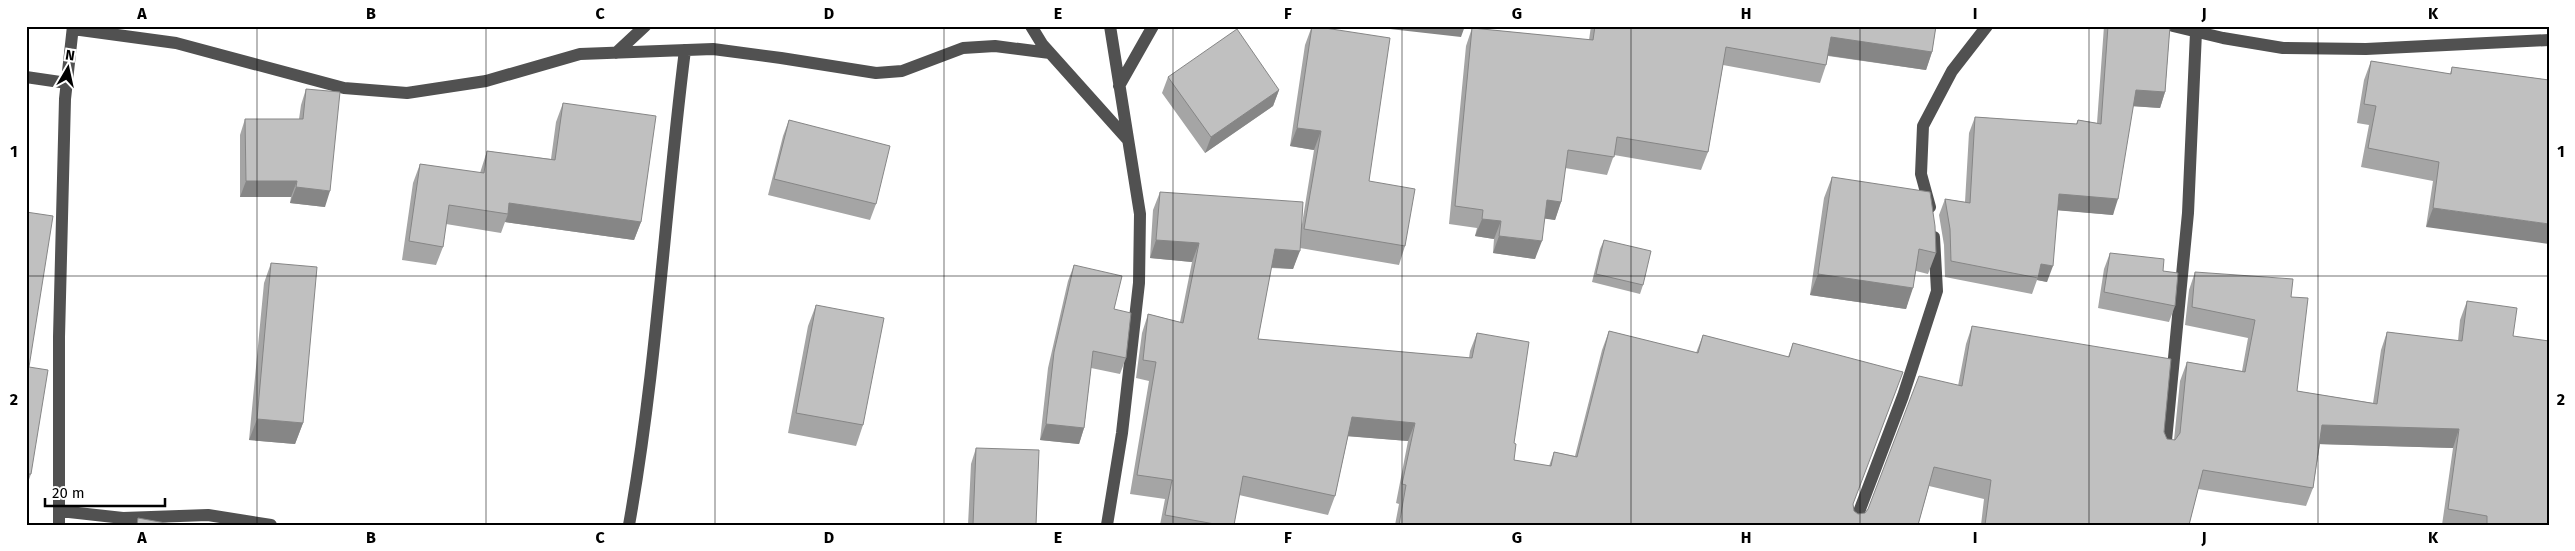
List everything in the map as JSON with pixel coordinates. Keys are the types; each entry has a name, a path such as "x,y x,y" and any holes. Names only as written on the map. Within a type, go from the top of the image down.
{"street":[{"path":"616,53 645,26"},
{"path":"1031,26 1050,53 1129,141"},
{"path":"1107,525 1122,433 1139,283 1140,214 1110,26"},
{"path":"1119,86 1153,26"},
{"path":"1854,525 1903,396 1937,291 1936,246 1929,204 1921,174 1923,126 1952,71 1988,26"},
{"path":"2173,26 2283,48 2366,49 2549,40"},
{"path":"59,525 59,327 65,99 73,28 176,43 344,88 407,93 486,81 580,54 712,49 876,73 902,71 963,48 995,46 1050,53"},
{"path":"2165,452 2188,213 2196,32"},
{"path":"629,525 645,429 668,189 685,50"},
{"path":"26,76 67,83"},
{"path":"60,511 123,518 208,515 271,525"}],"building":[{"path":"1312,26 1390,38 1369,181 1415,189 1405,246 1304,229 1321,131 1297,128"},
{"path":"1595,26 1936,26 1932,52 1831,37 1826,65 1726,47 1708,152 1617,137 1614,157 1568,150 1561,202 1547,200 1542,241 1499,236 1501,221 1482,219 1483,210 1455,206 1472,28 1593,40"},
{"path":"2108,26 2170,26 2165,92 2136,90 2118,199 2059,194 2053,266 2041,264 2038,278 1951,261 1950,229 1945,199 1970,203 1975,117 2077,124 2078,120 2101,124"},
{"path":"1237,29 1279,90 1211,137 1168,77"},
{"path":"2371,61 2451,74 2452,67 2549,80 2549,224 2433,208 2439,162 2368,148 2376,106 2364,104"},
{"path":"306,89 340,92 330,191 296,187 297,181 246,181 245,119 303,119"},
{"path":"563,103 656,116 641,222 509,203 508,214 449,205 443,247 409,241 420,164 484,173 487,151 555,160"},
{"path":"789,120 890,146 876,204 774,179"},
{"path":"1832,177 1930,192 1935,226 1936,253 1919,249 1913,288 1818,274"},
{"path":"1160,192 1303,202 1300,251 1275,249 1258,339 1472,358 1477,333 1529,342 1514,443 1516,444 1514,460 1551,466 1554,452 1577,457 1609,331 1698,353 1703,335 1789,357 1793,343 1903,372 1853,504 1854,511 1858,514 1865,513 1868,509 1919,376 1962,386 1972,326 2171,359 2164,432 2167,439 2175,440 2180,433 2187,362 2245,372 2255,320 2192,307 2195,272 2293,279 2291,297 2308,298 2297,391 2377,404 2387,332 2462,341 2467,301 2517,308 2513,336 2549,341 2549,525 2487,525 2487,516 2448,509 2459,429 2322,425 2313,488 2203,470 2189,525 1985,525 1991,480 1934,467 1918,525 1399,525 1406,485 1402,484 1415,423 1352,417 1335,496 1243,476 1234,525 1220,525 1165,515 1172,480 1137,475 1156,362 1143,360 1148,314 1183,323 1199,243 1156,240"},
{"path":"26,212 53,216 29,367 48,370 31,474 26,474"},
{"path":"1604,240 1651,251 1643,285 1596,274"},
{"path":"2110,253 2164,259 2163,271 2178,273 2175,306 2104,292"},
{"path":"271,263 317,267 303,423 257,419"},
{"path":"1074,265 1122,276 1114,309 1131,313 1126,358 1093,351 1084,428 1046,424 1054,352"},
{"path":"816,305 884,318 863,425 796,413"},
{"path":"976,448 1039,450 1036,525 973,525"},
{"path":"138,518 171,524 171,525 137,525"}]}
